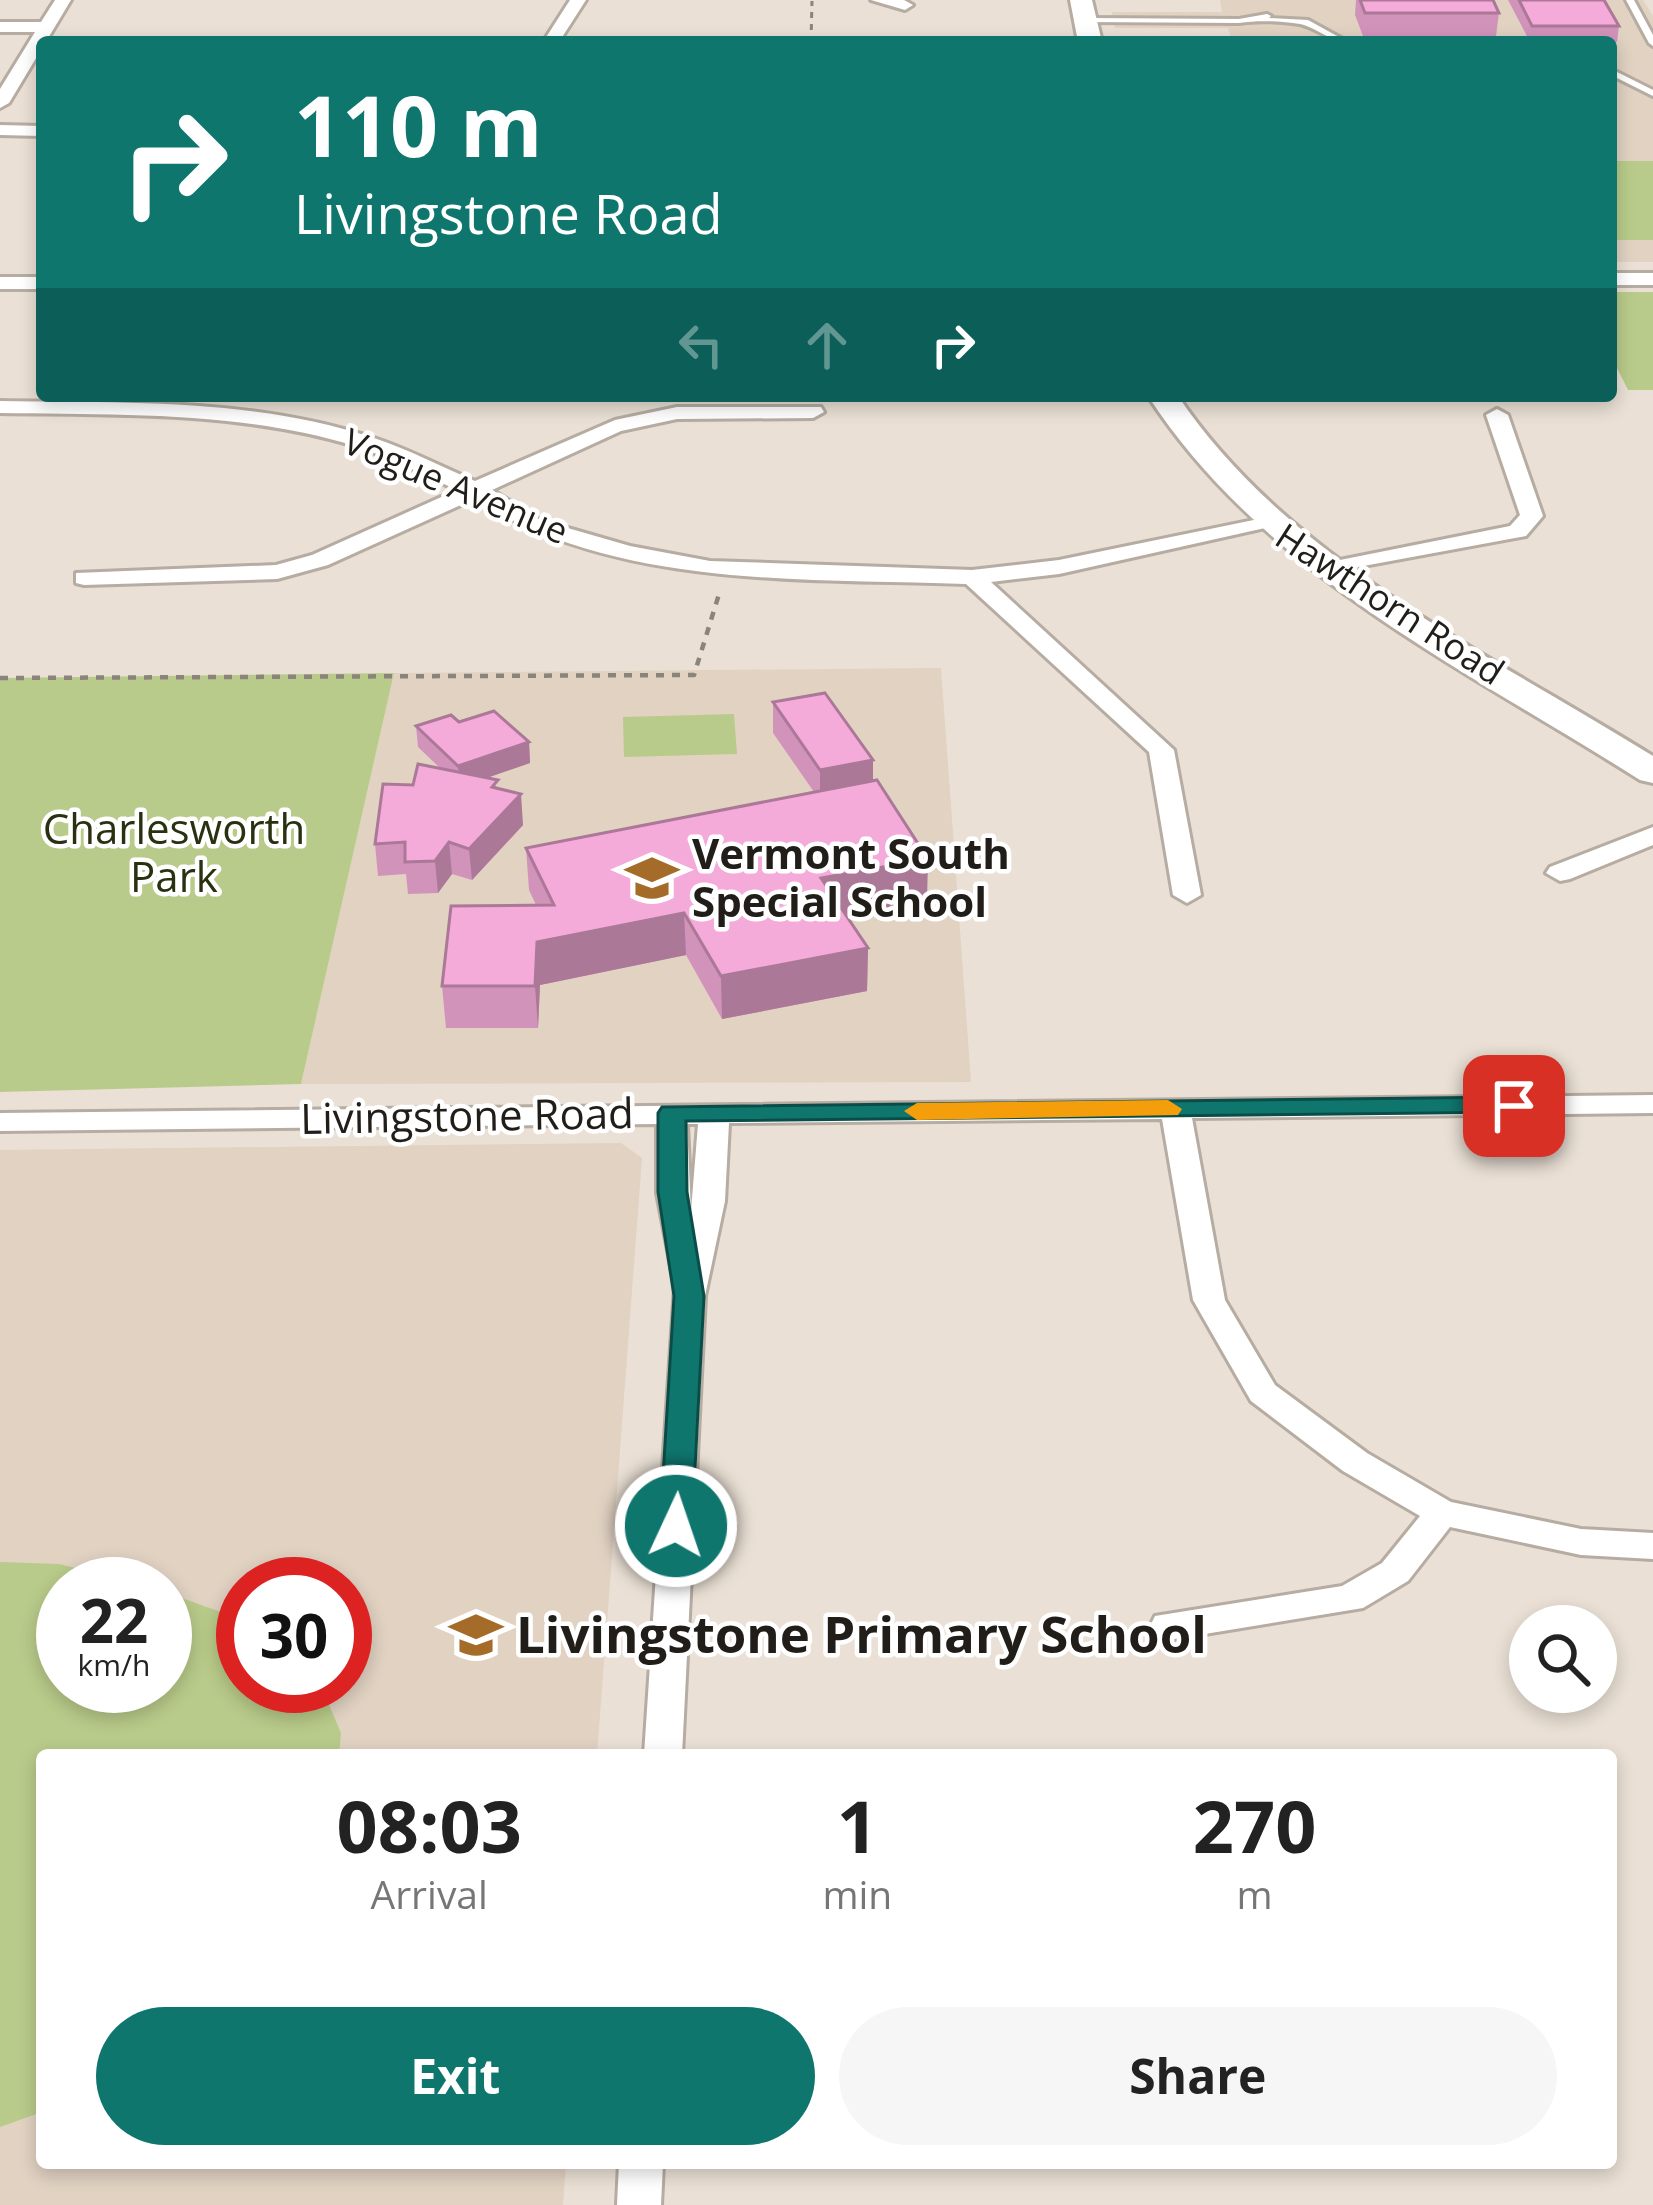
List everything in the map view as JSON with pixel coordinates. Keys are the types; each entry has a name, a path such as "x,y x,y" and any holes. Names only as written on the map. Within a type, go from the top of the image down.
{"main road":[{"name":"Hawthorn Road","path":"1167,402 1218,475 1265,521 1328,568 1653,772"}],"street":[{"path":"41,36 63,0"},
{"path":"555,36 578,0"},
{"path":"879,0 904,5"},
{"path":"0,28 46,27"},
{"path":"0,104 36,44"},
{"path":"0,130 36,131"},
{"path":"1617,279 1653,279"},
{"path":"0,284 36,283"},
{"name":"Vogue Avenue","path":"0,407 138,407 256,417 368,443 472,488 532,525 627,552 710,568 972,578 1059,567 1265,521"},
{"path":"84,578 278,572 320,560 614,426 677,413 813,412"},
{"path":"1328,568 1518,531 1532,516 1497,415"},
{"path":"972,578 1161,750 1187,895"},
{"path":"1561,873 1653,835"},
{"name":"Livingstone Road","path":"0,1122 1653,1104"},
{"path":"1175,1109 1209,1300 1263,1393 1355,1462 1442,1513 1580,1541 1653,1546"},
{"path":"672,1113 673,1192 689,1296"},
{"path":"663,1749 689,1296 709,1201 714,1113"},
{"path":"1168,1626 1350,1598 1395,1571 1442,1513"},
{"path":"639,2205 641,2169"}],"lane":[{"path":"1239,21 1267,16 1252,0"},
{"path":"1630,0 1653,43"},
{"path":"1085,21 1305,22 1332,36"},
{"path":"1617,75 1653,93"},
{"path":"1638,84 1653,82"}],"path":[{"path":"811,36 812,1"},
{"path":"0,678 694,675 723,582"}],"shaded area":[{"path":"1220,0 1643,0 1653,16 1653,262 1617,262 1617,36 1230,36 1228,28 1115,28 1112,12 1222,12"},
{"name":"Vermont South Special School","path":"941,668 971,1082 301,1084 394,673"},
{"name":"Livingstone Primary School","path":"621,1143 642,1158 597,1749 36,1749 36,2169 566,2169 563,2205 0,2205 0,1150"}],"green space":[{"path":"1617,161 1653,161 1653,240 1617,240"},
{"path":"1617,292 1653,292 1653,390 1628,390 1617,368"},
{"name":"Charlesworth Park","path":"394,673 301,1084 0,1092 0,678"},
{"path":"734,714 737,754 624,757 623,717"},
{"path":"0,1562 36,1563 36,1713 192,1713 192,1602 216,1610 216,1713 332,1713 341,1733 340,1749 36,1749 36,2114 0,2127"}],"building":[{"path":"1360,0 1493,0 1499,13 1365,13"},
{"path":"1519,0 1604,0 1619,26 1532,26"},
{"path":"825,693 873,760 820,770 773,702"},
{"path":"494,711 529,742 458,766 416,726 451,715 459,722"},
{"path":"418,764 498,780 492,787 521,794 469,849 449,842 435,861 405,862 405,842 375,844 383,784 413,785"},
{"path":"877,780 928,859 821,878 868,948 721,976 684,913 537,942 535,986 442,986 451,906 554,905 526,848"}],"slow traffic":[{"path":"917,1111 1168,1109"}],"place":[{"name":"Vermont South Special School","path":"652,878"},
{"name":"Livingstone Primary School","path":"476,1635"}],"route":[{"path":"676,1526 689,1296 673,1192 672,1113 1514,1106"}]}
